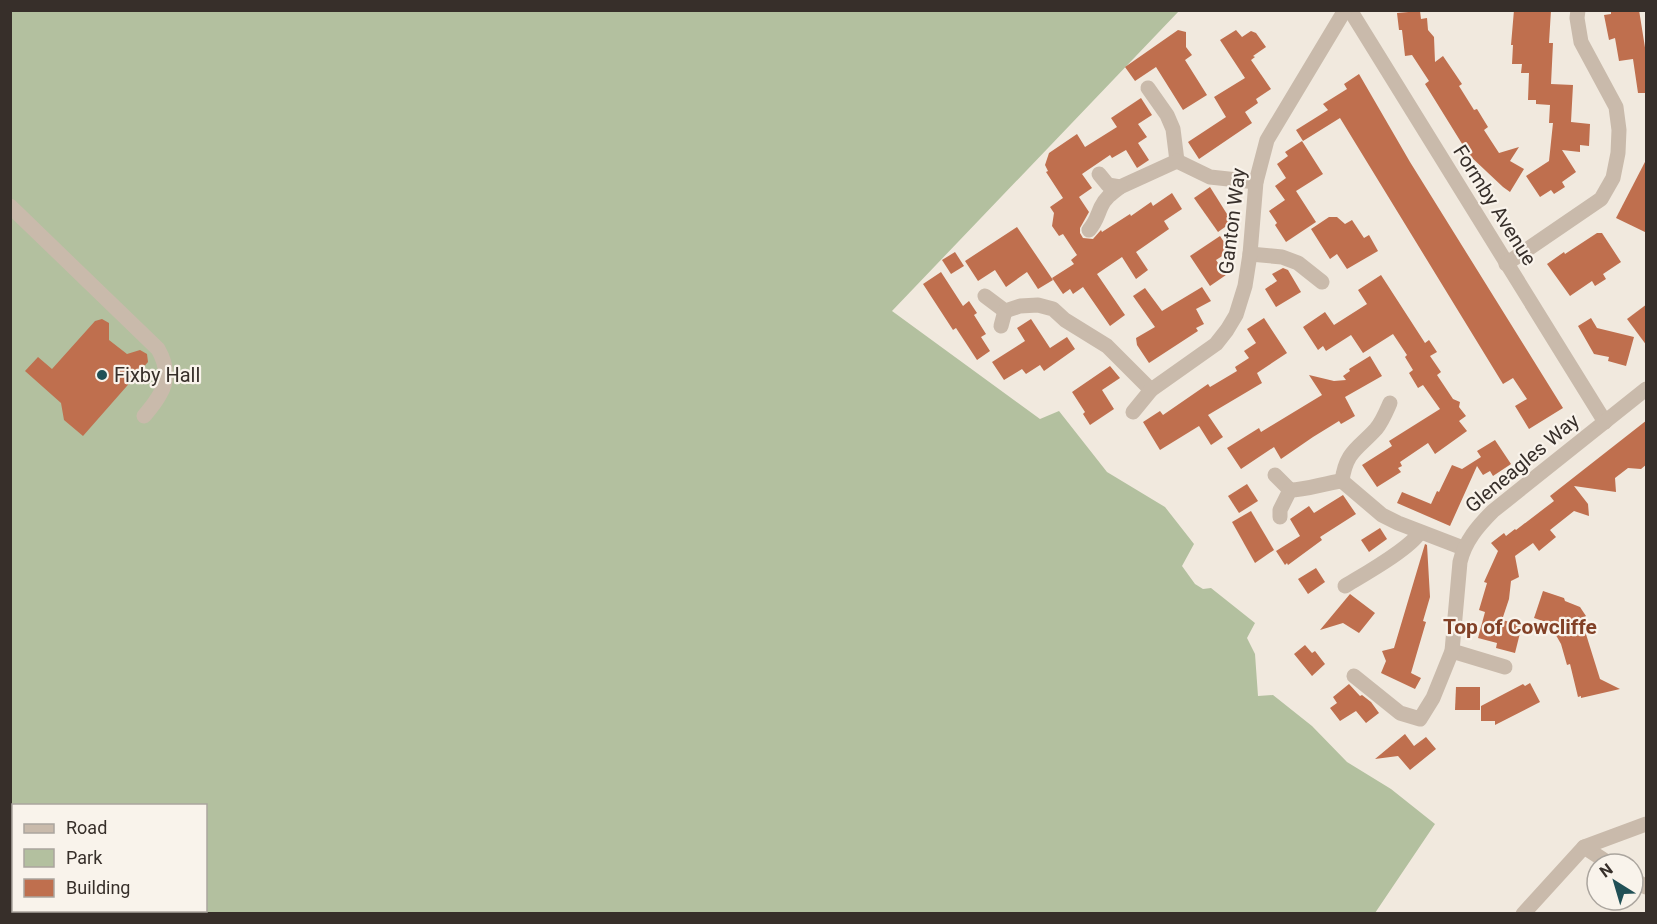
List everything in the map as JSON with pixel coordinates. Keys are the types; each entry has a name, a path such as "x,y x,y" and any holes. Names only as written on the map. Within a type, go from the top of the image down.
{"street":[{"name":"Ganton Way","path":"1132,412 1151,390 1216,344 1227,330 1242,301 1250,254 1256,182 1267,140 1345,10"},
{"name":"Formby Avenue","path":"1350,10 1605,422"},
{"path":"1506,264 1601,199 1613,178 1618,153 1619,130 1616,107 1581,42 1578,10"},
{"path":"1148,88 1173,129 1177,161"},
{"path":"1177,161 1210,177 1256,182"},
{"path":"1089,230 1097,221 1107,197 1120,188 1177,161"},
{"path":"1099,174 1108,185 1120,188"},
{"path":"10,206 158,349 165,361 164,388 144,416"},
{"path":"1250,254 1282,257 1298,263 1322,282"},
{"path":"985,296 1003,318 1020,306 1038,305 1053,309 1065,320 1107,346 1151,390"},
{"name":"Gleneagles Way","path":"1354,676 1400,713 1420,718 1433,699 1452,651 1460,562 1463,549 1477,527 1493,511 1647,389"},
{"path":"1341,481 1344,464 1359,444 1376,429 1390,403"},
{"path":"1275,475 1290,490 1301,490 1318,484 1341,481 1382,514 1463,549"},
{"path":"1280,517 1280,510 1290,490"},
{"path":"1345,586 1416,540 1420,532"},
{"path":"1452,651 1505,667"},
{"path":"1523,914 1584,847 1647,824"},
{"path":"1584,847 1592,852"}],"green space":[{"path":"10,11 1179,11 892,311 1040,419 1059,411 1107,472 1165,507 1194,544 1182,566 1195,584 1203,589 1211,588 1255,623 1247,638 1255,654 1258,696 1273,695 1312,726 1347,762 1391,789 1435,824 1375,913 11,913"}],"building":[{"path":"1514,10 1551,10 1549,43 1553,43 1551,84 1573,85 1571,122 1590,124 1589,146 1580,145 1580,152 1562,150 1576,172 1562,182 1565,187 1554,194 1551,190 1540,197 1526,176 1549,161 1553,123 1549,123 1550,105 1536,104 1536,100 1528,100 1529,73 1521,73 1522,64 1512,64"},
{"path":"1611,10 1639,10 1647,60 1647,93 1638,93 1633,59 1619,61 1615,38 1609,40 1604,15 1611,14"},
{"path":"1420,11 1421,19 1427,18 1428,30 1434,37 1435,62 1443,56 1462,84 1459,86 1474,110 1477,109 1488,127 1484,130 1499,153 1519,147 1510,161 1524,169 1510,192 1469,155 1425,84 1429,81 1412,55 1405,56 1402,30 1399,30 1397,13"},
{"path":"1178,30 1186,32 1186,47 1192,55 1185,60 1207,95 1183,110 1156,67 1135,81 1125,67"},
{"path":"1236,30 1242,37 1251,31 1256,33 1266,47 1251,60 1271,89 1256,99 1258,103 1245,112 1252,123 1199,159 1188,142 1226,117 1214,97 1245,78 1220,40"},
{"path":"1359,74 1410,162 1563,408 1529,429 1515,406 1527,399 1513,378 1503,384 1340,118 1303,141 1296,130 1328,110 1323,104 1347,89 1344,84"},
{"path":"1141,98 1152,115 1138,124 1147,137 1138,143 1149,160 1137,168 1126,150 1112,158 1110,155 1082,174 1092,188 1079,197 1089,212 1080,228 1080,233 1083,238 1093,239 1101,230 1102,232 1130,214 1131,216 1151,202 1153,206 1172,193 1182,209 1164,221 1169,229 1136,252 1148,270 1136,279 1122,257 1097,274 1125,315 1110,326 1083,287 1073,294 1070,289 1063,294 1052,278 1074,264 1071,260 1077,255 1063,234 1059,236 1052,226 1054,213 1050,207 1063,198 1046,172 1048,171 1045,165 1049,153 1077,134 1085,147 1117,127 1111,118"},
{"path":"1302,141 1323,174 1296,191 1316,222 1286,242 1269,211 1285,200 1275,186 1286,178 1277,164 1288,156 1285,152"},
{"path":"1647,158 1647,233 1616,218"},
{"path":"1210,187 1232,222 1218,232 1194,198"},
{"path":"1329,217 1337,217 1345,224 1352,220 1364,238 1369,235 1378,251 1347,269 1337,254 1330,259 1311,229"},
{"path":"1017,227 1053,280 1038,289 1027,272 1006,287 995,270 978,281 965,261"},
{"path":"1597,233 1602,233 1621,262 1603,274 1606,279 1595,286 1592,281 1570,296 1547,264"},
{"path":"1220,236 1230,251 1216,260 1226,275 1210,286 1190,256"},
{"path":"955,252 964,266 951,274 942,260"},
{"path":"1283,268 1288,270 1301,292 1276,307 1265,289 1277,281 1272,274"},
{"path":"941,272 963,306 969,301 977,313 974,315 986,334 981,337 990,351 977,360 956,328 953,330 923,284"},
{"path":"1381,275 1425,343 1429,340 1437,352 1430,356 1441,372 1437,375 1453,399 1460,402 1459,407 1466,416 1459,421 1467,431 1435,454 1428,443 1400,462 1402,466 1398,468 1401,472 1377,487 1362,465 1392,446 1389,441 1440,409 1423,385 1418,388 1409,373 1413,370 1405,357 1407,355 1393,334 1363,353 1351,335 1326,351 1323,346 1318,350 1303,327 1325,312 1334,325 1367,304 1358,290"},
{"path":"1202,287 1211,301 1196,309 1204,324 1196,328 1198,331 1149,363 1137,345 1136,338 1155,327 1133,296 1145,288 1162,311"},
{"path":"1647,304 1647,346 1627,319"},
{"path":"1264,318 1287,353 1257,373 1262,383 1208,415 1223,437 1211,445 1199,426 1160,450 1143,422 1160,411 1163,415 1208,384 1210,387 1237,371 1235,367 1249,358 1244,351 1256,343 1247,329"},
{"path":"1591,318 1597,328 1634,337 1626,366 1608,361 1609,357 1594,354 1578,326"},
{"name":"Fixby Hall","path":"102,319 109,323 109,340 127,354 140,350 147,354 148,362 83,436 64,420 61,403 25,371 38,357 52,369 95,321"},
{"path":"1031,319 1050,348 1067,337 1075,349 1044,371 1040,365 1026,374 1022,369 1004,380 992,362 1025,341 1017,328"},
{"path":"1370,356 1382,376 1345,397 1355,416 1341,424 1339,421 1281,459 1274,447 1241,469 1227,448 1259,428 1261,432 1322,395 1309,375 1334,381 1346,380 1343,376 1350,371 1349,369"},
{"path":"1110,366 1120,378 1102,390 1114,409 1090,425 1083,414 1085,412 1072,392"},
{"path":"1647,420 1647,464 1641,469 1628,468 1615,478 1616,492 1574,486 1588,504 1589,516 1574,511 1550,530 1556,537 1539,551 1533,543 1515,556 1519,577 1511,581 1509,599 1502,620 1522,625 1515,653 1496,648 1497,643 1478,638 1485,612 1479,610 1487,583 1484,582 1498,551 1491,543 1504,533 1506,536 1516,530 1554,501 1550,496"},
{"path":"1495,440 1511,464 1493,476 1490,471 1483,475 1477,466 1450,526 1397,503 1402,492 1431,504 1452,465 1462,469 1481,457 1477,451"},
{"path":"1247,484 1258,501 1239,513 1228,496"},
{"path":"1343,495 1356,514 1320,537 1322,540 1285,565 1276,551 1300,536 1290,519 1309,506 1314,513"},
{"path":"1251,511 1274,550 1255,563 1232,522"},
{"path":"1380,528 1387,539 1369,552 1361,540"},
{"path":"1425,544 1427,545 1430,597 1423,621 1426,622 1411,673 1421,678 1415,689 1381,673 1386,661 1382,651 1394,648"},
{"path":"1316,568 1325,582 1308,594 1298,579"},
{"path":"1543,591 1564,598 1565,601 1580,607 1586,616 1579,620 1585,631 1600,679 1620,689 1578,697 1570,664 1567,665 1561,644 1549,623 1534,618"},
{"path":"1350,594 1375,613 1359,633 1343,623 1320,630"},
{"path":"1305,645 1312,653 1315,651 1325,664 1312,676 1294,654"},
{"path":"1530,683 1540,702 1495,725 1495,721 1481,721 1481,706 1523,684 1525,686"},
{"path":"1349,684 1360,696 1362,695 1371,702 1379,713 1366,723 1356,711 1340,721 1330,708 1337,703 1333,697"},
{"path":"1456,687 1480,687 1480,710 1455,710"},
{"path":"1405,734 1414,746 1426,737 1436,749 1410,770 1398,756 1375,759"}],"place":[{"name":"Fixby Hall","path":"102,375"}],"district":[{"name":"Top of Cowcliffe","path":"1520,627"}]}
